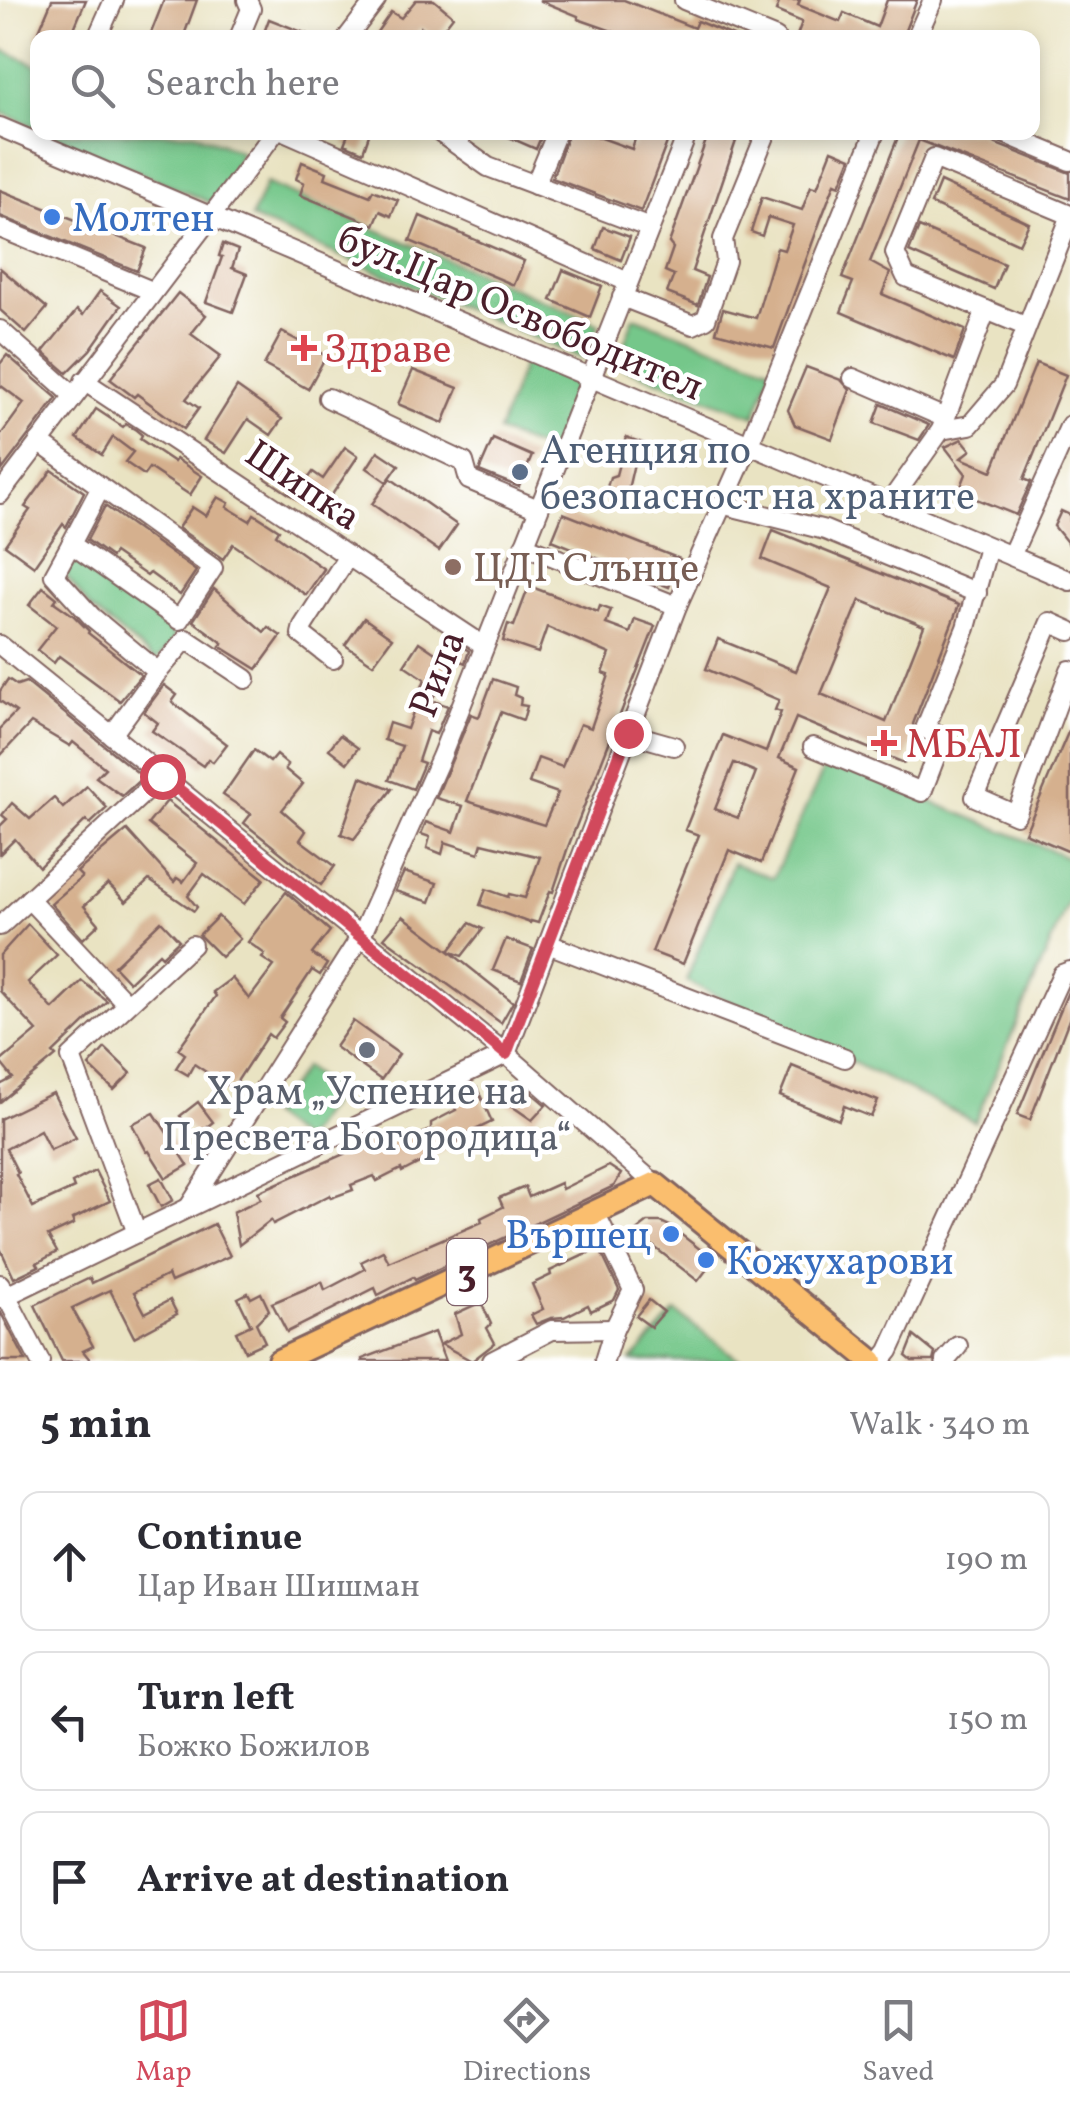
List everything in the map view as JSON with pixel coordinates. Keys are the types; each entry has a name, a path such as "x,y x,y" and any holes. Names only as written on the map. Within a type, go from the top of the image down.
{"main road":[{"name":"3","path":"279,1361 655,1184"},
{"path":"655,1184 872,1361"}],"street":[{"path":"101,30 114,0"},
{"path":"243,30 251,9 247,0"},
{"path":"353,30 376,0"},
{"path":"684,0 758,30"},
{"path":"920,30 933,0"},
{"path":"729,30 734,19"},
{"name":"бул.Цар Освободител","path":"0,127 30,140"},
{"name":"бул.Цар Освободител","path":"30,140 1070,581"},
{"path":"0,494 269,140"},
{"name":"бул.Цар Освободител","path":"303,140 693,325 706,319 726,261 723,239 763,140"},
{"path":"449,140 488,167 650,228"},
{"path":"536,185 553,140"},
{"name":"Рила","path":"188,1208 360,936 441,758 685,140"},
{"path":"40,1361 2,1293 506,1054 677,606 748,446 872,140"},
{"path":"1020,140 1070,161"},
{"path":"853,378 942,424 970,426 1004,385 1070,216 934,158 895,253 906,276 1025,326"},
{"path":"0,228 152,291"},
{"path":"888,505 942,424 986,310"},
{"name":"Шипка","path":"1,334 79,388 484,646"},
{"path":"328,398 464,462 469,480 538,508"},
{"path":"1011,556 1070,425"},
{"path":"39,442 213,568 180,620"},
{"path":"101,488 54,575 92,618 158,672"},
{"path":"721,504 824,530 977,593"},
{"path":"71,544 180,620 186,639 246,679"},
{"path":"524,545 677,606"},
{"path":"813,746 922,792 943,736 925,728 977,593 988,547"},
{"path":"333,660 301,634 348,556"},
{"path":"1070,631 1050,622 975,797 1016,815 1070,670"},
{"path":"112,734 186,639"},
{"path":"0,645 506,1054 655,1184"},
{"path":"628,733 674,746"},
{"path":"0,926 162,776"},
{"path":"29,899 127,1004"},
{"path":"548,944 844,1058"},
{"path":"137,1232 71,1057 192,945"},
{"path":"881,1361 1062,974 1070,971"},
{"path":"595,1212 634,1290 614,1329 604,1361"},
{"path":"492,1361 552,1330 614,1329"}],"green space":[{"path":"0,49 30,62 30,125 0,112"},
{"path":"63,140 212,140 241,152 218,206"},
{"path":"266,183 599,324 584,359 251,218"},
{"path":"634,317 772,368 755,416 616,365"},
{"path":"529,348 585,369 553,453 498,432"},
{"path":"79,557 167,618 175,641 156,661 90,608 62,571 70,558"},
{"path":"828,760 1070,858 1070,897 975,1122 686,981 733,863 773,878"},
{"path":"304,1067 338,1092 303,1141 269,1116"},
{"path":"676,1312 741,1361 631,1361"}],"building":[{"path":"52,0 86,0 73,30 39,30"},
{"path":"164,0 197,0 186,30 152,30"},
{"path":"416,0 434,0 453,16 442,30 378,30 391,12 401,18"},
{"path":"539,0 624,0 694,28 697,21 719,30 609,30"},
{"path":"780,0 800,0 798,5 840,22 844,13 877,27 887,0 917,0 905,30 799,30 802,22 776,11"},
{"path":"269,19 297,30 265,30"},
{"path":"346,140 367,140 363,152 344,144"},
{"path":"515,140 540,140 536,149"},
{"path":"566,140 607,140 632,149 635,140 668,140 641,211 552,178"},
{"path":"706,140 736,141 692,271 707,277 698,305 667,293 674,275 665,271 673,248 669,243"},
{"path":"897,140 919,140 870,262 890,273 882,294 965,330 954,360 841,312 853,282 842,278"},
{"path":"919,140 990,140 1070,173 1070,199"},
{"path":"832,150 851,158 840,185 835,183 774,348 716,332 723,309 756,318 777,248 784,250 793,225 768,217 762,236 751,232 762,197 802,210 811,186 817,188"},
{"path":"302,162 327,172 325,178 370,196 373,190 398,200 391,216 380,211 374,225 300,195 304,183 296,179"},
{"path":"940,182 1029,223 1019,244 931,204"},
{"path":"0,190 146,248 137,271 0,216"},
{"path":"420,216 524,261 514,285 410,241"},
{"path":"603,227 630,237 621,260 595,249"},
{"path":"919,227 1004,264 994,289 909,252"},
{"path":"223,244 238,250 232,268 247,274 233,312 206,302"},
{"path":"0,268 47,308 26,333 0,310"},
{"path":"563,270 602,286 590,317 551,300"},
{"path":"100,291 121,306 90,350 67,373 43,352 77,310 83,315"},
{"path":"178,293 206,315 191,334 221,356 186,399 199,408 184,429 110,379"},
{"path":"282,332 326,356 308,389 264,365"},
{"path":"7,355 57,398 2,470 0,436 24,403 0,385 0,364"},
{"path":"1036,363 1066,375 1024,479 1031,482 1016,515 959,492 966,474 945,447 962,439 971,450 961,458 992,471"},
{"path":"806,367 841,380 850,390 832,439 795,425 788,410"},
{"path":"413,370 458,388 443,423 398,404"},
{"path":"237,387 282,419 271,435 248,419 226,453 204,440"},
{"path":"881,404 929,425 919,440 874,423"},
{"path":"96,409 123,427 126,424 136,430 142,435 140,439 202,476 190,495 149,468 144,475 125,462 133,452 113,437 102,455 77,438"},
{"path":"626,437 645,444 639,461 635,459 626,498 606,491 610,477 616,475"},
{"path":"493,439 532,456 519,487 479,471"},
{"path":"345,447 358,456 319,514 265,478 278,459 308,479 313,472 323,479"},
{"path":"378,451 399,465 387,482 367,468"},
{"path":"52,470 84,492 66,527 63,524 34,566 5,545 30,510 25,507"},
{"name":"ЦДГ Слънце","path":"390,478 457,525 439,551 372,504"},
{"path":"218,497 250,521 254,514 279,530 276,535 324,569 306,595 233,544 223,559 178,528 192,507 206,516"},
{"path":"105,506 196,571 180,595 150,573 147,576 87,540"},
{"path":"1061,511 1070,515 1070,546 1054,526"},
{"path":"563,513 680,559 669,587 552,540"},
{"name":"МБАЛ","path":"773,530 959,605 913,724 915,736 904,763 796,718 779,758 799,767 761,863 729,850 683,964 652,952 699,835 685,830 723,735 766,752 781,712 775,710 779,700 706,669 718,639 796,671 831,588 762,559","holes":["860,600 924,626 886,722 821,694","734,763 756,772 738,818 715,809"]},
{"path":"529,586 598,612 600,606 611,610 606,624 630,633 635,619 655,626 538,923 480,905 486,889 525,898 540,857 482,843 479,853 445,842 442,854 427,848 430,837 421,834 426,822 454,832 463,806 436,798 471,714 479,717 493,679 516,687 514,695 521,698 520,705 527,706 523,720 501,712 467,801 544,825 558,793 529,783 538,758 562,767 580,724 591,728 609,675 603,673 610,654 547,627 538,653 503,641 508,624 514,626"},
{"path":"43,587 88,633 141,675 120,701 59,656 54,663 37,650 56,626 29,605"},
{"path":"214,589 264,632 268,627 281,636 257,669 220,646 223,643 193,621"},
{"path":"364,618 392,638 373,664 345,645"},
{"path":"453,641 469,651 465,663 459,660 431,700 448,706 436,734 428,731 418,761 424,763 413,789 389,780 402,746 384,740 389,723 407,729 425,679 404,665 419,642 444,659"},
{"path":"8,679 17,685 26,682 143,777 122,796 96,777 105,768 73,742 70,746 31,723 0,756 0,728 16,712 0,701 0,691"},
{"path":"164,685 177,695 172,702 227,744 213,762 208,759 203,766 152,731 158,723 144,712"},
{"path":"1070,728 1070,852 1025,833"},
{"path":"340,735 358,748 347,763 329,749"},
{"path":"254,750 270,762 276,755 303,784 282,810 306,831 300,840 335,866 321,885 244,823 251,814 223,795"},
{"path":"361,777 392,789 354,839 341,834"},
{"path":"87,786 107,808 90,824 86,820 39,867 15,839 0,854 0,826 7,819 2,815 12,803 30,819 54,798 63,808"},
{"path":"167,801 264,879 244,904 204,874 188,896 197,907 194,911 149,880 126,902 108,884 84,906 99,924 83,939 51,904 82,877 77,872 127,830 174,882 177,878 183,882 197,863 148,824"},
{"path":"404,872 437,883 430,902 395,891"},
{"path":"286,892 330,931 312,954 327,964 320,975 312,970 280,1018 285,1022 273,1038 268,1034 232,1089 194,1064 188,1075 176,1068 185,1054 178,1049 216,996 213,992 232,978 249,999 274,966 248,942"},
{"path":"218,916 240,939 221,957 199,935"},
{"path":"403,916 513,1002 501,1023 384,938"},
{"path":"161,921 179,940 129,982 114,966"},
{"path":"470,923 483,929 462,956 449,951"},
{"path":"28,924 57,955 28,982 53,1009 82,981 107,1001 53,1053 56,1056 0,1102 0,1085 13,1078 0,1062 37,1031 0,991 0,955"},
{"path":"506,939 533,949 521,981 493,970"},
{"path":"1070,987 1070,1017 1030,1120 1017,1115"},
{"name":"Храм „Успение на Пресвета Богородица“","path":"353,1021 399,1054 381,1080 335,1047"},
{"path":"105,1048 131,1073 114,1090 89,1066"},
{"path":"792,1066 878,1101 871,1117 844,1106 839,1120 780,1096"},
{"path":"519,1082 546,1105 532,1120 509,1104 508,1095"},
{"path":"477,1088 492,1122 402,1172 401,1169 377,1181 374,1176 351,1185 353,1190 331,1198 330,1195 273,1224 271,1220 239,1245 233,1212 261,1199 258,1192 378,1136 383,1146 411,1132 414,1138 431,1129 431,1123 456,1110 452,1100"},
{"path":"53,1093 76,1138 50,1150 40,1130 6,1149 33,1207 74,1188 72,1183 95,1171 110,1201 72,1219 74,1224 48,1236 57,1252 14,1278 0,1248 0,1119"},
{"path":"198,1102 213,1122 195,1136 180,1116"},
{"path":"154,1113 188,1165 166,1178 132,1124"},
{"path":"609,1166 621,1174 614,1186 415,1280 413,1277 378,1295 375,1288 287,1332 272,1303 322,1282 325,1290 365,1269 361,1262 383,1251 389,1262 482,1222 481,1218 503,1207 499,1198 525,1187 529,1197 560,1183 562,1189"},
{"path":"161,1178 173,1200 161,1207 149,1184"},
{"path":"648,1222 670,1226 714,1260 698,1281 635,1232"},
{"path":"214,1224 230,1256 171,1282 168,1275 134,1292 145,1313 170,1300 177,1314 134,1337 110,1290 72,1308 93,1346 83,1351 91,1361 62,1361 35,1305 90,1278 92,1283"},
{"path":"599,1248 619,1290 614,1300 591,1311 588,1305 564,1317 536,1324 531,1315 543,1309 532,1284"},
{"path":"248,1293 251,1298 261,1293 269,1310 256,1323 265,1342 245,1351 236,1332 251,1325 238,1298"},
{"path":"649,1300 664,1312 651,1327 636,1316"},
{"path":"481,1302 495,1343 472,1361 441,1344 461,1334 455,1314"},
{"path":"0,1311 26,1361 0,1361"},
{"path":"434,1332 445,1361 362,1361 362,1359"},
{"path":"914,1336 935,1353 933,1361 912,1361 906,1356"}],"place":[{"name":"Молтен","path":"52,217"},
{"name":"Здраве","path":"304,348"},
{"name":"Агенция по безопасност на храните","path":"520,472"},
{"name":"ЦДГ Слънце","path":"453,567"},
{"name":"МБАЛ","path":"884,743"},
{"name":"Храм „Успение на Пресвета Богородица“","path":"367,1050"},
{"name":"Вършец","path":"671,1234"},
{"name":"Кожухарови","path":"706,1260"}],"route":[{"path":"162,776 506,1054 628,733"}]}
